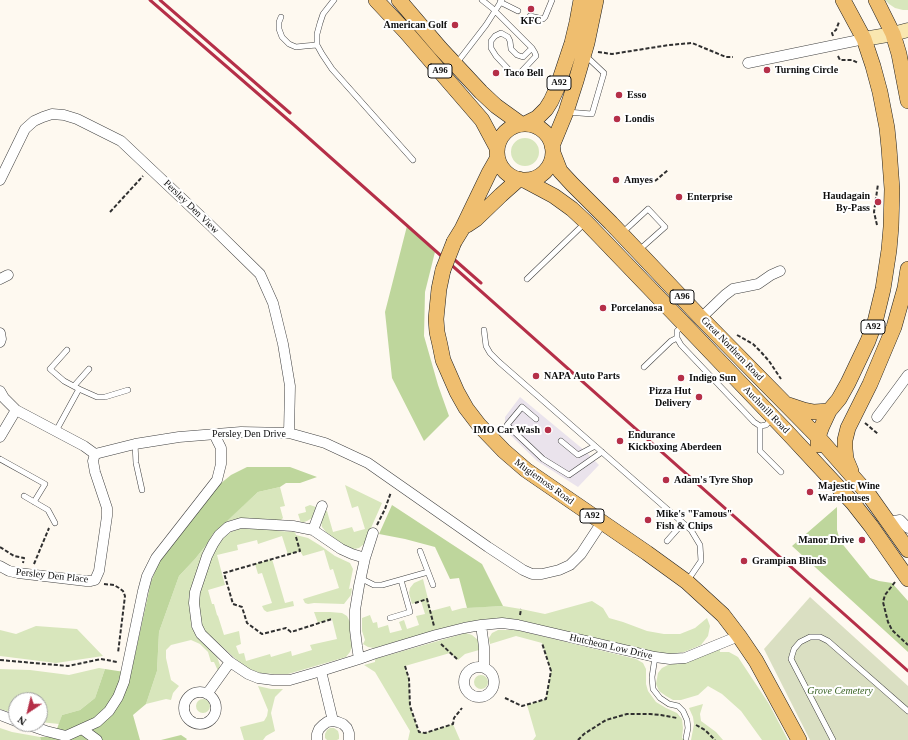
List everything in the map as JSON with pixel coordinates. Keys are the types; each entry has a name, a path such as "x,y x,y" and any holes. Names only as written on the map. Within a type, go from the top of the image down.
{"main road":[{"name":"A96","path":"376,0 406,32 482,120 497,153"},
{"name":"A96","path":"399,0 455,65 481,92 496,106 523,124"},
{"name":"A92","path":"497,153 500,139 505,132 512,127 537,118 546,109 551,100 557,88 572,43 581,0"},
{"name":"A92","path":"521,179 534,178 543,173 549,166 552,150 576,81 589,53 596,0"},
{"name":"A92","path":"818,437 829,412 839,399 848,383 863,352 872,328 884,289 891,226 892,189 890,148 880,92 864,39 843,0"},
{"path":"876,0 893,34 899,54 908,101"},
{"path":"523,124 534,126 542,130 549,138 552,150"},
{"name":"Great Northern Road","path":"552,150 560,171 572,184 818,437"},
{"path":"497,153 500,166 505,172 511,176 521,179"},
{"name":"Mugiemoss Road","path":"497,153 462,229 454,242 443,270 437,304 437,332 443,360 457,392 466,408 479,425 526,470 687,582 723,615 756,661 799,740"},
{"name":"A96","path":"521,179 554,196 572,209 586,222"},
{"name":"Mugiemoss Road","path":"462,229 476,219 501,195 521,179"},
{"name":"Auchmill Road","path":"586,222 842,490 871,526 902,579"},
{"name":"A92","path":"854,477 846,459 845,440 848,428 870,384 894,327 905,288 908,269"},
{"path":"786,404 814,412 829,412"},
{"name":"A96","path":"818,437 869,495 908,550"},
{"path":"818,437 823,460 842,490"}],"street":[{"path":"748,63 908,30"},
{"name":"Persley Den View","path":"0,180 25,129 34,121 52,114 64,115 77,119 121,140 260,274 273,303 283,344 290,386 289,433"},
{"path":"701,318 733,289 758,284 780,271"},
{"path":"0,333 0,342"},
{"path":"877,417 908,375"},
{"path":"0,391 4,398 16,410 84,446 94,454"},
{"path":"0,437 16,410"},
{"name":"Persley Den Drive","path":"94,454 135,444 179,437 241,432 289,433 325,443 368,463 396,481 488,547 522,570 532,574 542,574 559,570 570,565 581,554 602,522"},
{"path":"48,732 66,736 82,729 96,722 109,711 118,697 124,682 147,576 156,558 217,480 221,464 221,448 214,434"},
{"name":"Persley Den Place","path":"0,566 9,571 18,573 86,581 95,580 99,571 107,508 94,472 94,454"},
{"path":"313,530 322,506"},
{"path":"889,522 900,520 908,528"},
{"name":"Hutcheon Low Drive","path":"364,558 341,550 313,530 293,526 241,523 228,527 219,535 213,544 207,556 195,592 194,603 197,626 201,634 230,662 248,674 258,678 273,680 290,680 436,635 481,624 518,625 655,657 670,659 685,658 739,636"},
{"path":"359,659 355,630 355,610 364,558 373,533"},
{"path":"481,624 484,647 484,668"},
{"path":"207,694 230,662"},
{"path":"321,671 333,721"},
{"path":"317,740 319,729 327,722 333,721 343,724 349,733 349,740"},
{"path":"82,729 97,740"}],"lane":[{"path":"334,0 323,14 320,22 317,45 332,69 413,160"},
{"path":"482,0 532,48 535,53 536,56 517,75 512,73 496,56 491,48 491,41 495,36 501,33 508,37 511,49 517,55 523,57 532,48"},
{"path":"530,16 543,19 552,0"},
{"path":"455,65 486,25 501,1 518,11"},
{"path":"281,17 279,29 282,37 289,44 296,46 317,45"},
{"path":"566,112 592,114 604,73 589,53"},
{"path":"621,234 648,209 665,227 638,251"},
{"path":"527,279 586,222"},
{"path":"684,324 677,331 677,338 681,345 754,422 760,426 766,425 773,417"},
{"path":"484,330 486,346 490,353 499,362 691,530 700,545 701,561 687,582"},
{"path":"644,367 671,341 677,338"},
{"path":"67,350 50,370 64,381 97,397 105,397 128,390"},
{"path":"56,431 77,388 89,369"},
{"path":"536,419 522,407 507,425 543,459 569,475 602,452"},
{"path":"760,426 760,451 781,472"},
{"path":"561,441 578,455 595,446"},
{"path":"135,444 136,463 142,490"},
{"path":"0,459 45,484 34,502"},
{"path":"24,496 48,510 55,523"},
{"path":"667,541 683,523"},
{"path":"420,551 433,586"},
{"path":"360,578 374,585 382,585 428,572"},
{"path":"390,618 410,612 401,580"},
{"path":"833,740 791,659 794,649 800,642 810,637 820,637 828,641 908,711"},
{"path":"655,657 652,677 653,689 660,698 669,704 678,706 683,711 687,720 688,728 686,738"}],"path":[{"path":"832,33 836,30 839,19"},
{"path":"589,53 612,54 669,45 692,44 726,57 734,57"},
{"path":"840,60 852,60 859,63"},
{"path":"110,212 150,168"},
{"path":"655,181 668,170"},
{"path":"878,181 874,212 878,227"},
{"path":"734,333 753,344 761,352 769,361 784,384"},
{"path":"864,422 878,434"},
{"path":"373,533 385,509 396,481"},
{"path":"33,567 48,528 55,523"},
{"path":"293,526 300,551 224,573 233,604 242,607 247,623 262,634 286,628 291,632 332,619"},
{"path":"0,547 14,556 24,558 23,565"},
{"path":"902,579 884,598 884,606 888,622 892,630 908,645"},
{"path":"95,580 101,584 119,588 125,596 118,655"},
{"path":"505,698 522,706 546,699 551,671 542,643"},
{"path":"0,660 68,666 101,659 128,663"},
{"path":"405,666 409,679 410,706 419,732 425,733 453,724 454,718 462,708"},
{"path":"578,740 584,734 606,720 627,714 661,715 687,720 705,730 715,740"}],"shaded area":[{"name":"IMO Car Wash","path":"520,397 584,450 599,465 578,487 537,461 505,430 505,417"}],"green space":[{"path":"885,0 908,0 908,10 895,8"},
{"path":"525,138 535,142 539,152 535,162 525,166 515,162 511,152 515,142"},
{"path":"407,226 435,252 425,292 424,336 438,385 449,416 424,441 392,378 385,312"},
{"path":"247,467 290,467 317,477 300,483 286,483 280,487 258,492 213,534 195,559 179,576 159,632 157,671 146,704 133,715 140,740 41,740 40,737 54,737 62,715 80,710 95,698 105,669 131,673 151,582 160,559 220,484 231,475"},
{"path":"345,485 382,503 364,544 359,548 354,549 346,547 326,532 322,527 321,522 325,511 327,511 333,532 352,527 354,532 365,529 358,506 352,508"},
{"path":"280,487 285,506 280,507 283,518 280,521 235,519 224,523 258,492"},
{"path":"310,505 316,507 312,518 301,523 298,514 306,512 305,507"},
{"path":"392,505 482,564 503,606 467,608 459,578 450,579 435,547 379,534"},
{"path":"837,507 837,530 840,541 870,578 892,583 908,601 908,652 792,546"},
{"path":"242,528 272,528 279,531 295,532 296,535 308,538 335,556 350,563 353,569 349,589 352,588 351,595 344,604 308,604 305,603 303,599 339,588 333,569 330,570 324,550 303,556 300,551 288,555 282,536 258,544 257,540 237,545 238,550 217,555 225,585 208,590 224,635 239,631 241,644 236,646 239,654 244,653 246,661 270,654 271,657 291,651 292,656 312,650 310,645 337,639 332,619 318,623 314,612 330,612 342,613 347,616 350,622 352,647 346,657 288,674 260,673 249,669 238,661 205,631 201,623 197,603 210,558 223,538 231,532"},
{"path":"207,544 191,591 191,626 198,638 217,657 220,665 218,671 214,662 211,662 208,652 200,644 191,640 171,645 166,650 166,658 171,680 179,686 173,693 171,700 166,699 146,704 157,671 159,632 179,576"},
{"path":"272,559 285,603 293,601 294,606 267,612 262,606 272,603 262,573 258,574 255,564"},
{"path":"423,579 431,611 450,606 452,611 463,608 503,606 545,614 592,601 603,608 609,618 647,631 664,634 680,634 695,628 707,618 710,626 708,636 701,645 684,652 670,654 655,653 519,620 502,619 462,623 374,648 363,644 365,640 362,631 362,618 370,615 373,623 377,622 378,628 388,625 390,633 402,630 399,622 404,620 407,629 419,625 416,616 425,614 421,601 412,604 409,593 410,588 414,583"},
{"name":"Grove Cemetery","path":"810,597 908,686 908,740 810,740 764,649"},
{"path":"36,626 77,629 103,656 56,663 0,656 0,630 16,634"},
{"path":"498,630 517,630 636,659 643,663 646,669 646,684 648,691 656,702 677,713 682,719 682,738 685,740 533,740 536,736 527,705 546,699 551,671 542,643 516,636 490,644 489,638 492,633"},
{"path":"466,633 472,635 478,640 479,650 465,654 458,660 450,653 405,666 409,679 410,706 419,732 425,733 453,724 460,740 408,740 410,731 375,672 364,665 375,662 375,659"},
{"path":"720,649 720,652 729,652 738,657 769,704 788,740 762,740 741,711 722,694 708,686 698,695 681,700 673,700 659,691 656,684 658,673 662,668 668,665 686,662"},
{"path":"99,668 105,669 95,698 80,710 62,715 59,724 48,723 48,692 8,692 8,712 0,709 0,669 30,670 69,675"},
{"path":"478,675 484,675 488,679 488,685 484,689 478,689 474,685 474,679"},
{"path":"258,686 271,689 283,689 275,697 271,713 275,731 266,736 263,740 244,740 240,727 264,721 267,716 268,710"},
{"path":"203,699 208,701 210,706 208,711 203,713 198,711 196,706 198,701"},
{"path":"703,704 700,714 701,721 716,732 723,740 691,740 694,724 689,708"},
{"path":"0,728 8,732 40,737 41,740 0,740"},
{"path":"334,728 338,731 339,739 327,740 325,738 327,730"},
{"path":"181,735 187,739 161,740"}],"railway":[{"path":"150,0 294,125 908,671"},
{"path":"160,0 290,113"},
{"path":"448,254 481,283"}],"place":[{"name":"KFC","path":"531,9"},
{"name":"American Golf","path":"455,25"},
{"name":"Turning Circle","path":"767,70"},
{"name":"Taco Bell","path":"496,73"},
{"name":"Esso","path":"619,95"},
{"name":"Londis","path":"617,119"},
{"name":"Amyes","path":"616,180"},
{"name":"Enterprise","path":"679,197"},
{"name":"Haudagain By-Pass","path":"878,202"},
{"name":"Porcelanosa","path":"603,308"},
{"name":"NAPA Auto Parts","path":"536,376"},
{"name":"Indigo Sun","path":"681,378"},
{"name":"Pizza Hut Delivery","path":"699,397"},
{"name":"IMO Car Wash","path":"548,430"},
{"name":"Endurance Kickboxing Aberdeen","path":"620,441"},
{"name":"Adam's Tyre Shop","path":"666,480"},
{"name":"Majestic Wine Warehouses","path":"810,492"},
{"name":"Mike's \"Famous\" Fish & Chips","path":"648,520"},
{"name":"Manor Drive","path":"862,540"},
{"name":"Grampian Blinds","path":"744,561"}]}
